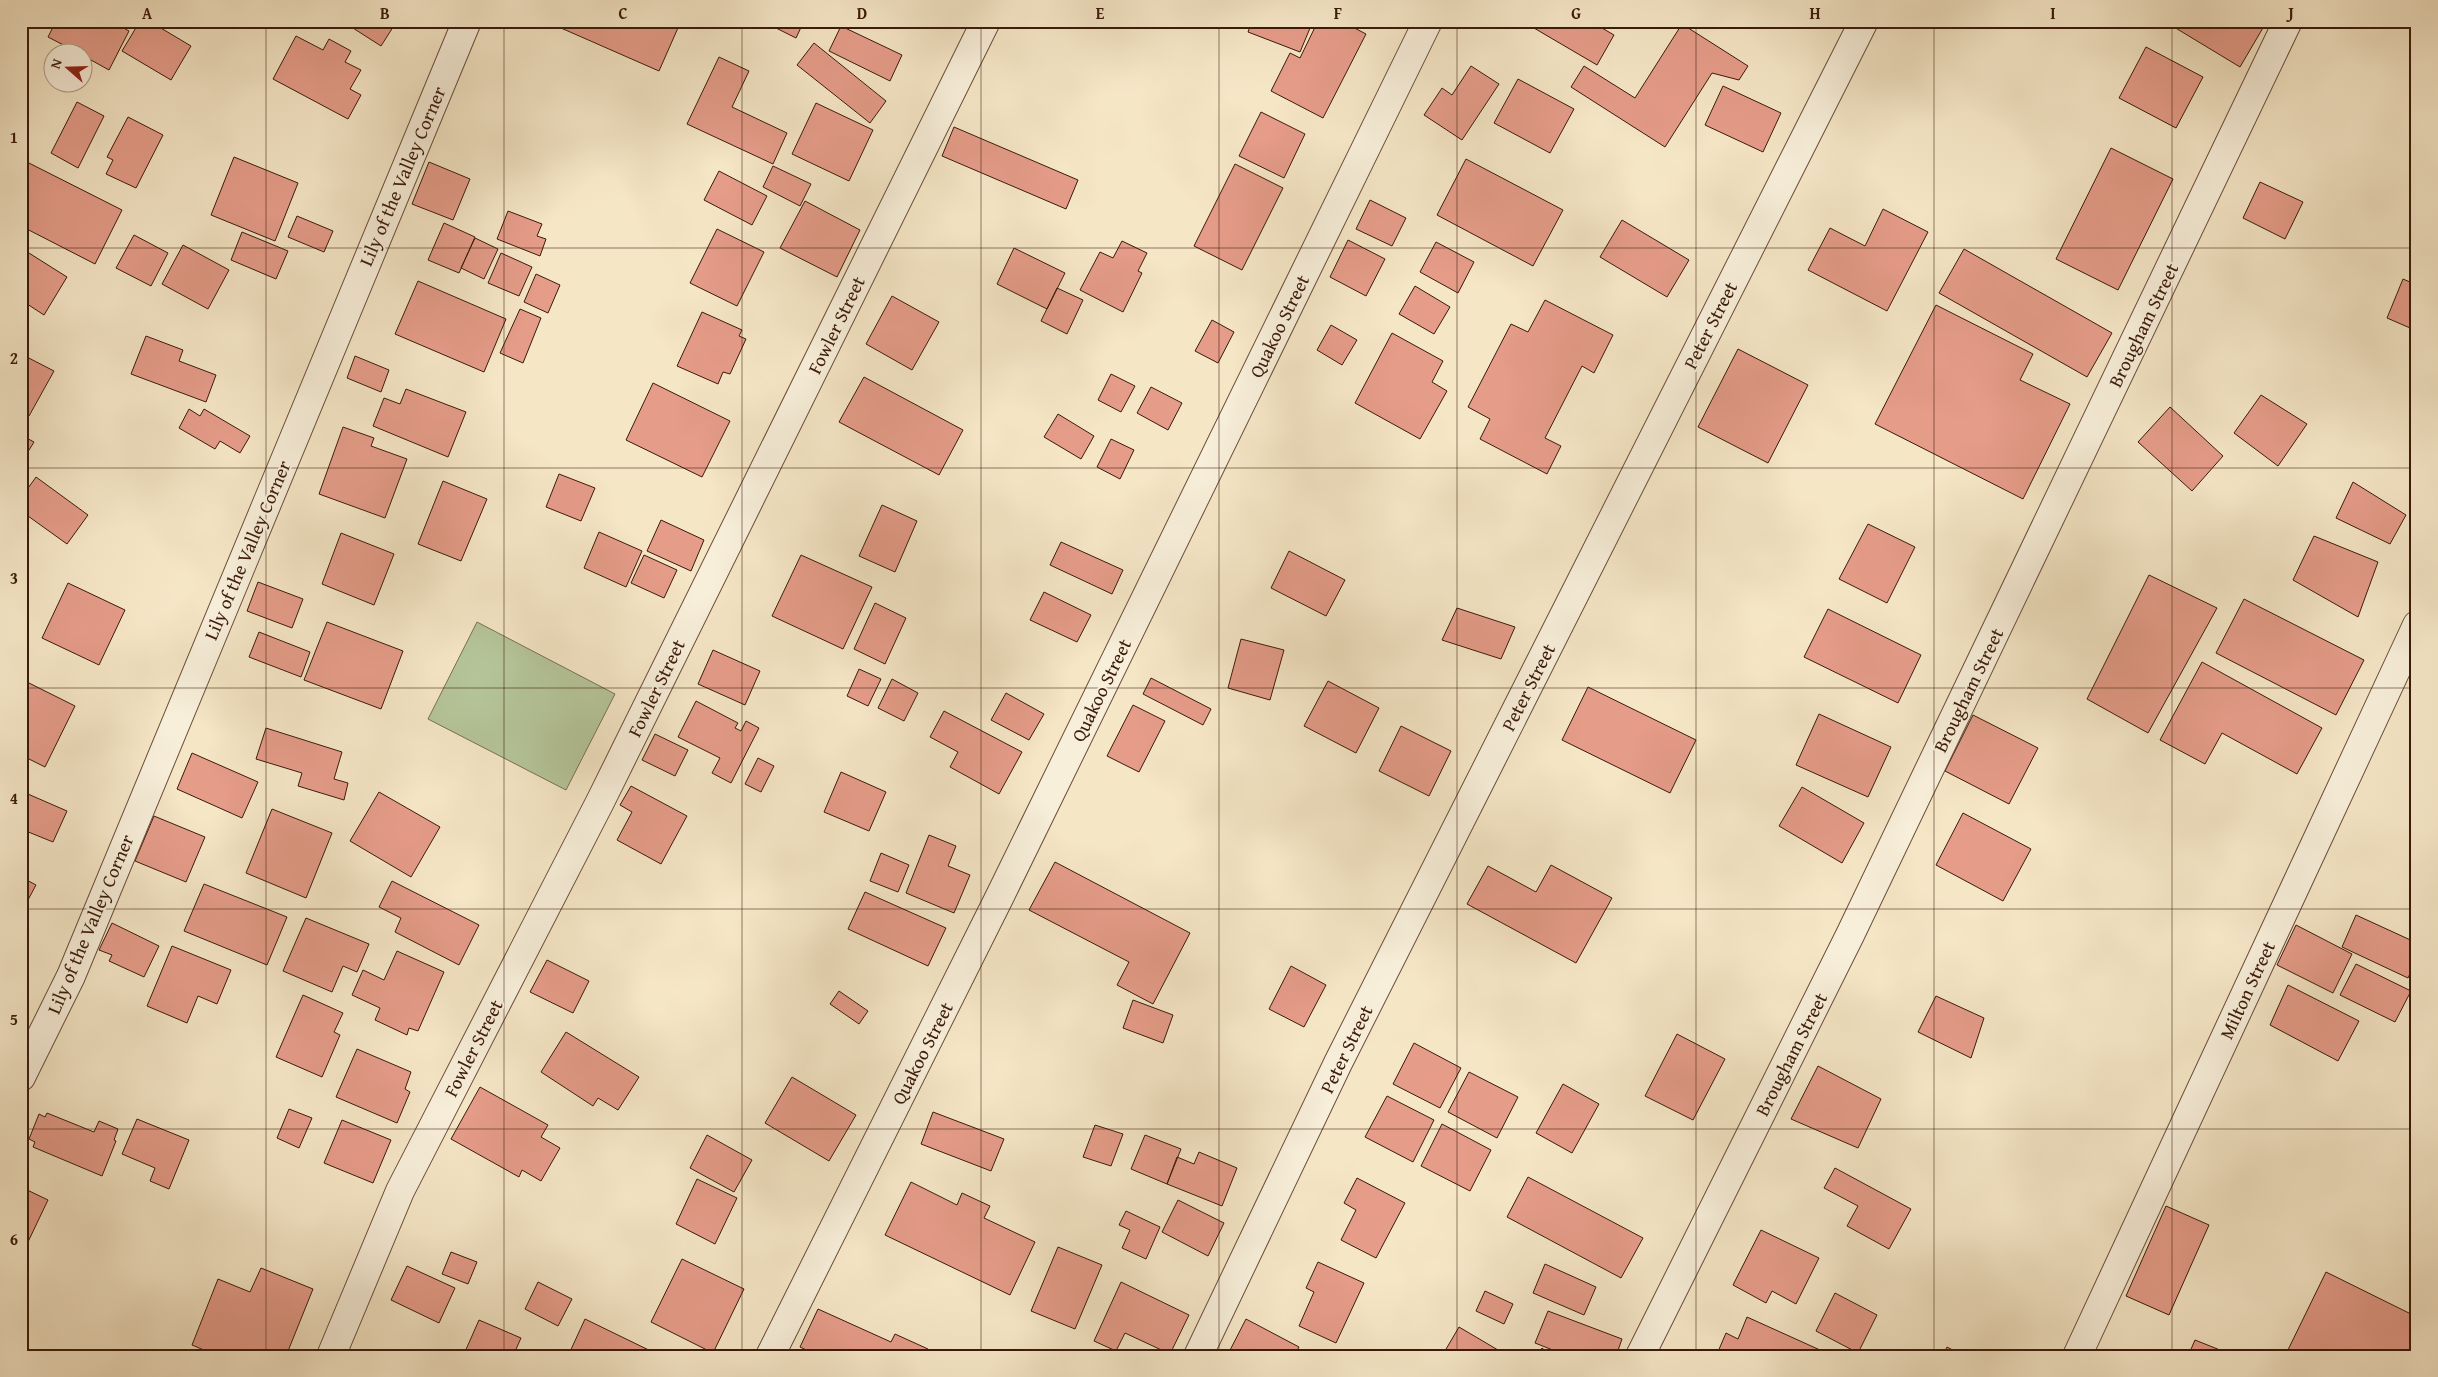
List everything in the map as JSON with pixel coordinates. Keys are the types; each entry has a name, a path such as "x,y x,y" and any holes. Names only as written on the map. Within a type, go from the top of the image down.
{"street":[{"name":"Lily of the Valley Corner","path":"21,1077 71,976 466,21"},
{"name":"Fowler Street","path":"331,1356 400,1191 600,802 986,21"},
{"name":"Quakoo Street","path":"770,1356 999,898 1428,21"},
{"name":"Peter Street","path":"1198,1356 1338,1063 1864,21"},
{"name":"Brougham Street","path":"1640,1356 1854,926 2288,21"},
{"name":"Milton Street","path":"2077,1356 2417,625"}],"green space":[{"path":"477,622 615,694 566,790 428,719"}],"building":[{"path":"56,21 111,21 129,31 109,70 92,61 92,42 58,42 48,37"},
{"path":"140,21 149,21 191,46 171,80 122,51"},
{"path":"342,21 391,21 395,24 381,46"},
{"path":"545,21 681,21 659,71"},
{"path":"762,21 804,21 796,38"},
{"path":"1252,21 1313,21 1300,52 1248,32"},
{"path":"1318,21 1341,21 1366,34 1323,118 1271,91 1290,53 1300,58"},
{"path":"1522,21 1590,21 1614,35 1597,65"},
{"path":"2164,21 2267,21 2240,67"},
{"path":"1682,24 1748,66 1739,80 1712,73 1665,147 1571,87 1584,66 1635,98"},
{"path":"841,26 902,55 890,81 829,51"},
{"path":"296,36 323,50 329,39 351,51 345,62 361,70 350,89 361,95 348,119 273,79"},
{"path":"814,43 886,101 870,123 797,65"},
{"path":"2146,47 2203,77 2176,128 2119,98"},
{"path":"719,57 749,71 732,107 787,133 773,164 687,124"},
{"path":"1471,66 1499,84 1462,140 1424,115 1442,88 1452,95"},
{"path":"1518,79 1574,109 1550,153 1494,123"},
{"path":"1723,86 1781,113 1763,152 1705,125"},
{"path":"77,102 104,116 78,168 51,153"},
{"path":"816,103 873,130 849,181 792,154"},
{"path":"1261,112 1305,134 1284,178 1239,156"},
{"path":"128,117 163,135 136,188 106,174 113,160 107,157"},
{"path":"954,127 1078,180 1066,209 942,156"},
{"path":"2111,148 2173,179 2118,290 2056,259"},
{"path":"234,157 298,183 275,241 211,215"},
{"path":"21,159 122,210 95,264 21,226"},
{"path":"1466,159 1563,210 1533,266 1437,215"},
{"path":"429,162 470,179 453,220 412,204"},
{"path":"1235,164 1283,188 1242,270 1194,246"},
{"path":"773,166 811,184 800,206 763,187"},
{"path":"719,171 767,196 752,225 704,200"},
{"path":"2260,182 2303,202 2285,239 2243,218"},
{"path":"1370,200 1406,218 1392,246 1356,229"},
{"path":"805,201 860,230 837,277 780,248"},
{"path":"1883,209 1928,232 1887,311 1808,270 1830,228 1865,246"},
{"path":"508,211 542,224 537,236 546,239 540,256 497,239"},
{"path":"297,216 333,231 324,252 288,237"},
{"path":"1622,220 1689,260 1667,297 1600,257"},
{"path":"444,223 475,237 459,273 428,260"},
{"path":"717,229 764,252 737,306 690,283"},
{"path":"242,232 288,251 276,279 231,260"},
{"path":"134,235 168,253 151,286 116,268"},
{"path":"475,238 498,249 484,279 461,268"},
{"path":"1348,240 1385,259 1366,296 1330,277"},
{"path":"1122,241 1147,253 1138,271 1142,273 1123,312 1080,290 1100,252 1113,258"},
{"path":"1436,242 1474,262 1458,293 1420,272"},
{"path":"183,245 229,270 208,309 162,284"},
{"path":"21,248 67,277 44,315 21,300"},
{"path":"1014,248 1065,273 1047,309 997,284"},
{"path":"1964,249 2112,333 2087,377 1939,293"},
{"path":"501,253 532,267 519,296 488,283"},
{"path":"536,274 560,285 548,313 524,302"},
{"path":"2403,279 2417,285 2417,331 2387,318"},
{"path":"418,281 506,319 484,372 395,334"},
{"path":"1415,286 1450,307 1434,334 1399,314"},
{"path":"1057,288 1083,300 1067,334 1041,321"},
{"path":"892,296 939,322 912,370 866,344"},
{"path":"1545,300 1613,335 1594,373 1582,366 1545,438 1561,446 1547,474 1480,439 1490,419 1468,407 1511,324 1528,332"},
{"path":"1936,305 2033,354 2020,380 2070,404 2023,499 1875,424"},
{"path":"520,309 541,318 523,363 500,353"},
{"path":"702,312 742,330 739,336 746,339 730,374 723,372 718,384 677,366"},
{"path":"1212,320 1234,332 1218,363 1195,351"},
{"path":"1331,325 1357,340 1342,365 1317,350"},
{"path":"1392,333 1443,361 1432,382 1447,391 1420,439 1355,403"},
{"path":"146,336 183,350 179,361 216,375 206,402 131,374"},
{"path":"1738,349 1808,385 1768,463 1698,427"},
{"path":"21,354 54,371 29,416 21,412"},
{"path":"355,356 389,370 381,392 347,378"},
{"path":"1111,374 1135,386 1121,412 1098,400"},
{"path":"864,377 963,430 939,475 839,422"},
{"path":"653,383 730,421 702,477 626,440"},
{"path":"1151,387 1182,403 1168,430 1137,413"},
{"path":"406,389 466,412 448,457 373,426 384,398 400,404"},
{"path":"2261,395 2307,424 2278,466 2234,433"},
{"path":"2170,407 2223,456 2192,491 2138,442"},
{"path":"189,409 200,416 204,409 250,436 240,453 220,441 215,449 179,428"},
{"path":"1058,414 1094,436 1081,459 1044,437"},
{"path":"343,427 374,438 371,446 407,459 385,518 319,494"},
{"path":"21,435 34,442 21,463"},
{"path":"1111,439 1134,450 1120,479 1097,467"},
{"path":"559,474 595,488 581,521 546,507"},
{"path":"36,477 88,515 67,544 21,511 21,498"},
{"path":"443,481 487,499 461,561 418,544"},
{"path":"2353,482 2406,515 2390,544 2336,518"},
{"path":"882,505 917,521 895,572 859,556"},
{"path":"661,520 704,540 691,571 647,551"},
{"path":"1868,524 1915,547 1887,603 1839,579"},
{"path":"599,532 642,551 626,587 584,568"},
{"path":"341,533 394,554 374,605 322,584"},
{"path":"2314,536 2378,562 2358,617 2293,580"},
{"path":"1061,542 1123,570 1112,594 1050,565"},
{"path":"1289,551 1345,580 1326,616 1271,588"},
{"path":"644,555 677,570 664,598 631,583"},
{"path":"801,555 872,587 843,649 772,616"},
{"path":"2149,575 2217,608 2148,733 2087,699"},
{"path":"258,582 303,599 292,628 247,611"},
{"path":"68,583 125,610 99,665 42,638"},
{"path":"1044,592 1091,615 1077,642 1030,620"},
{"path":"2244,599 2364,660 2336,715 2216,653"},
{"path":"875,603 906,618 885,664 854,649"},
{"path":"1457,608 1515,627 1501,659 1442,640"},
{"path":"1828,609 1921,655 1898,703 1804,657"},
{"path":"327,622 403,651 381,709 304,680"},
{"path":"259,632 310,652 301,677 249,657"},
{"path":"1241,639 1284,650 1270,700 1228,688"},
{"path":"713,650 760,671 745,705 698,684"},
{"path":"2202,662 2322,728 2297,774 2222,733 2205,764 2160,740"},
{"path":"859,669 881,679 868,706 847,696"},
{"path":"1151,678 1211,709 1203,725 1143,694"},
{"path":"21,679 75,706 45,767 21,755"},
{"path":"892,679 918,693 904,721 878,708"},
{"path":"1328,681 1379,708 1356,753 1304,726"},
{"path":"1588,687 1696,740 1670,793 1562,740"},
{"path":"1006,693 1044,714 1029,740 991,720"},
{"path":"696,701 738,723 735,728 741,731 746,721 759,728 731,783 712,773 720,758 678,737"},
{"path":"1133,705 1165,721 1139,772 1107,756"},
{"path":"944,711 1022,752 999,794 950,767 958,752 930,737"},
{"path":"1819,714 1891,747 1868,797 1796,765"},
{"path":"1973,715 2038,748 2009,804 1945,771"},
{"path":"1401,726 1451,751 1429,796 1379,771"},
{"path":"266,728 342,752 334,779 348,783 344,800 298,786 302,773 256,759"},
{"path":"655,734 688,750 675,776 642,760"},
{"path":"192,753 258,782 242,818 177,789"},
{"path":"758,758 774,766 761,792 745,784"},
{"path":"841,772 886,792 869,831 824,812"},
{"path":"631,786 687,816 661,864 617,840 632,812 620,805"},
{"path":"1802,787 1864,823 1842,863 1779,826"},
{"path":"21,791 67,811 53,842 21,829"},
{"path":"379,792 440,827 411,877 350,841"},
{"path":"272,809 332,833 306,898 246,873"},
{"path":"1963,813 2031,849 2003,901 1936,865"},
{"path":"154,816 205,837 186,882 135,861"},
{"path":"929,835 956,846 948,866 970,875 954,913 906,893"},
{"path":"881,853 909,865 898,892 870,881"},
{"path":"1055,862 1190,933 1153,1004 1117,985 1129,962 1029,910"},
{"path":"1551,865 1612,898 1576,963 1467,904 1488,866 1536,892"},
{"path":"21,877 36,885 21,913"},
{"path":"392,881 479,925 459,965 395,932 401,918 379,907"},
{"path":"204,884 287,917 267,965 184,931"},
{"path":"865,892 946,928 928,966 848,929"},
{"path":"2356,915 2417,943 2417,959 2408,978 2342,947"},
{"path":"306,918 369,944 357,972 343,966 332,992 283,971"},
{"path":"112,923 159,946 144,977 109,961 112,955 99,950"},
{"path":"2296,925 2352,954 2333,993 2277,965"},
{"path":"172,946 231,970 217,1004 198,996 187,1023 147,1006"},
{"path":"397,951 444,972 418,1031 409,1028 407,1035 375,1020 380,1008 352,995 363,970 384,980"},
{"path":"547,960 589,981 573,1013 530,992"},
{"path":"2356,964 2411,991 2395,1022 2340,995"},
{"path":"1291,966 1326,985 1304,1027 1269,1009"},
{"path":"2288,985 2359,1021 2338,1061 2270,1025"},
{"path":"839,991 868,1011 859,1024 830,1004"},
{"path":"303,995 343,1013 334,1032 340,1035 322,1077 276,1057"},
{"path":"1936,996 1984,1018 1971,1058 1918,1032"},
{"path":"1133,1000 1173,1015 1163,1043 1123,1028"},
{"path":"566,1032 639,1077 618,1110 598,1098 593,1106 541,1072"},
{"path":"1677,1034 1725,1059 1693,1120 1645,1096"},
{"path":"1414,1043 1461,1068 1440,1108 1393,1084"},
{"path":"357,1049 411,1072 405,1089 410,1092 397,1123 336,1097"},
{"path":"1818,1066 1881,1099 1858,1148 1791,1119"},
{"path":"1469,1072 1518,1097 1497,1138 1448,1112"},
{"path":"792,1077 856,1115 829,1161 765,1123"},
{"path":"1563,1084 1599,1104 1572,1153 1536,1133"},
{"path":"480,1087 548,1125 541,1137 560,1148 541,1181 522,1170 519,1177 451,1139"},
{"path":"1387,1096 1434,1120 1413,1162 1365,1137"},
{"path":"289,1109 312,1118 299,1148 277,1138"},
{"path":"933,1112 1004,1139 991,1171 921,1144"},
{"path":"47,1113 94,1132 99,1121 118,1129 114,1140 116,1141 102,1176 33,1147 35,1142 29,1139 39,1114 45,1117"},
{"path":"137,1119 189,1140 169,1189 150,1181 155,1168 122,1154"},
{"path":"342,1120 391,1140 373,1183 324,1163"},
{"path":"1442,1124 1491,1150 1470,1191 1421,1166"},
{"path":"1095,1125 1123,1134 1111,1166 1083,1157"},
{"path":"707,1135 752,1160 734,1192 690,1168"},
{"path":"1145,1135 1181,1149 1167,1184 1131,1169"},
{"path":"1199,1152 1237,1168 1222,1206 1167,1184 1177,1157 1194,1164"},
{"path":"1835,1168 1911,1209 1889,1249 1847,1226 1858,1206 1824,1188"},
{"path":"1528,1177 1643,1238 1621,1278 1507,1217"},
{"path":"1357,1178 1405,1203 1376,1258 1341,1240 1356,1210 1344,1203"},
{"path":"697,1179 737,1198 715,1244 676,1224"},
{"path":"911,1182 957,1205 962,1193 990,1206 984,1218 1035,1242 1010,1295 885,1235"},
{"path":"21,1187 48,1200 27,1244 21,1241"},
{"path":"1178,1200 1224,1223 1208,1256 1162,1232"},
{"path":"2166,1206 2209,1225 2169,1315 2126,1296"},
{"path":"1126,1211 1160,1227 1146,1259 1122,1248 1130,1230 1119,1225"},
{"path":"1761,1230 1819,1258 1796,1304 1772,1291 1766,1303 1733,1285"},
{"path":"1058,1247 1102,1265 1075,1329 1031,1311"},
{"path":"451,1252 477,1262 468,1284 442,1274"},
{"path":"682,1259 744,1289 713,1353 651,1322"},
{"path":"1318,1262 1364,1283 1336,1343 1299,1326 1314,1292 1306,1288"},
{"path":"1545,1264 1596,1287 1584,1315 1533,1293"},
{"path":"407,1266 455,1288 439,1323 391,1300"},
{"path":"261,1268 313,1289 286,1356 218,1356 192,1345 218,1279 250,1292"},
{"path":"2326,1272 2417,1317 2417,1339 2408,1356 2285,1356"},
{"path":"538,1282 572,1299 558,1326 525,1309"},
{"path":"1121,1282 1189,1315 1170,1354 1125,1333 1116,1351 1094,1341"},
{"path":"1485,1291 1513,1304 1504,1324 1476,1311"},
{"path":"1835,1293 1877,1315 1858,1353 1816,1331"},
{"path":"818,1309 891,1342 895,1334 928,1349 925,1356 819,1356 800,1347"},
{"path":"1548,1311 1622,1339 1616,1356 1568,1356 1535,1343"},
{"path":"1747,1317 1820,1350 1817,1356 1717,1354 1726,1333 1738,1339"},
{"path":"585,1319 661,1356 568,1356"},
{"path":"1246,1319 1299,1347 1294,1356 1227,1356"},
{"path":"479,1320 521,1338 513,1356 464,1354"},
{"path":"1459,1327 1498,1350 1495,1356 1442,1356"},
{"path":"2195,1340 2230,1354 2230,1356 2188,1356"},
{"path":"1947,1347 1964,1356 1942,1356"},
{"path":"1542,1348 1552,1356 1536,1356"}]}
